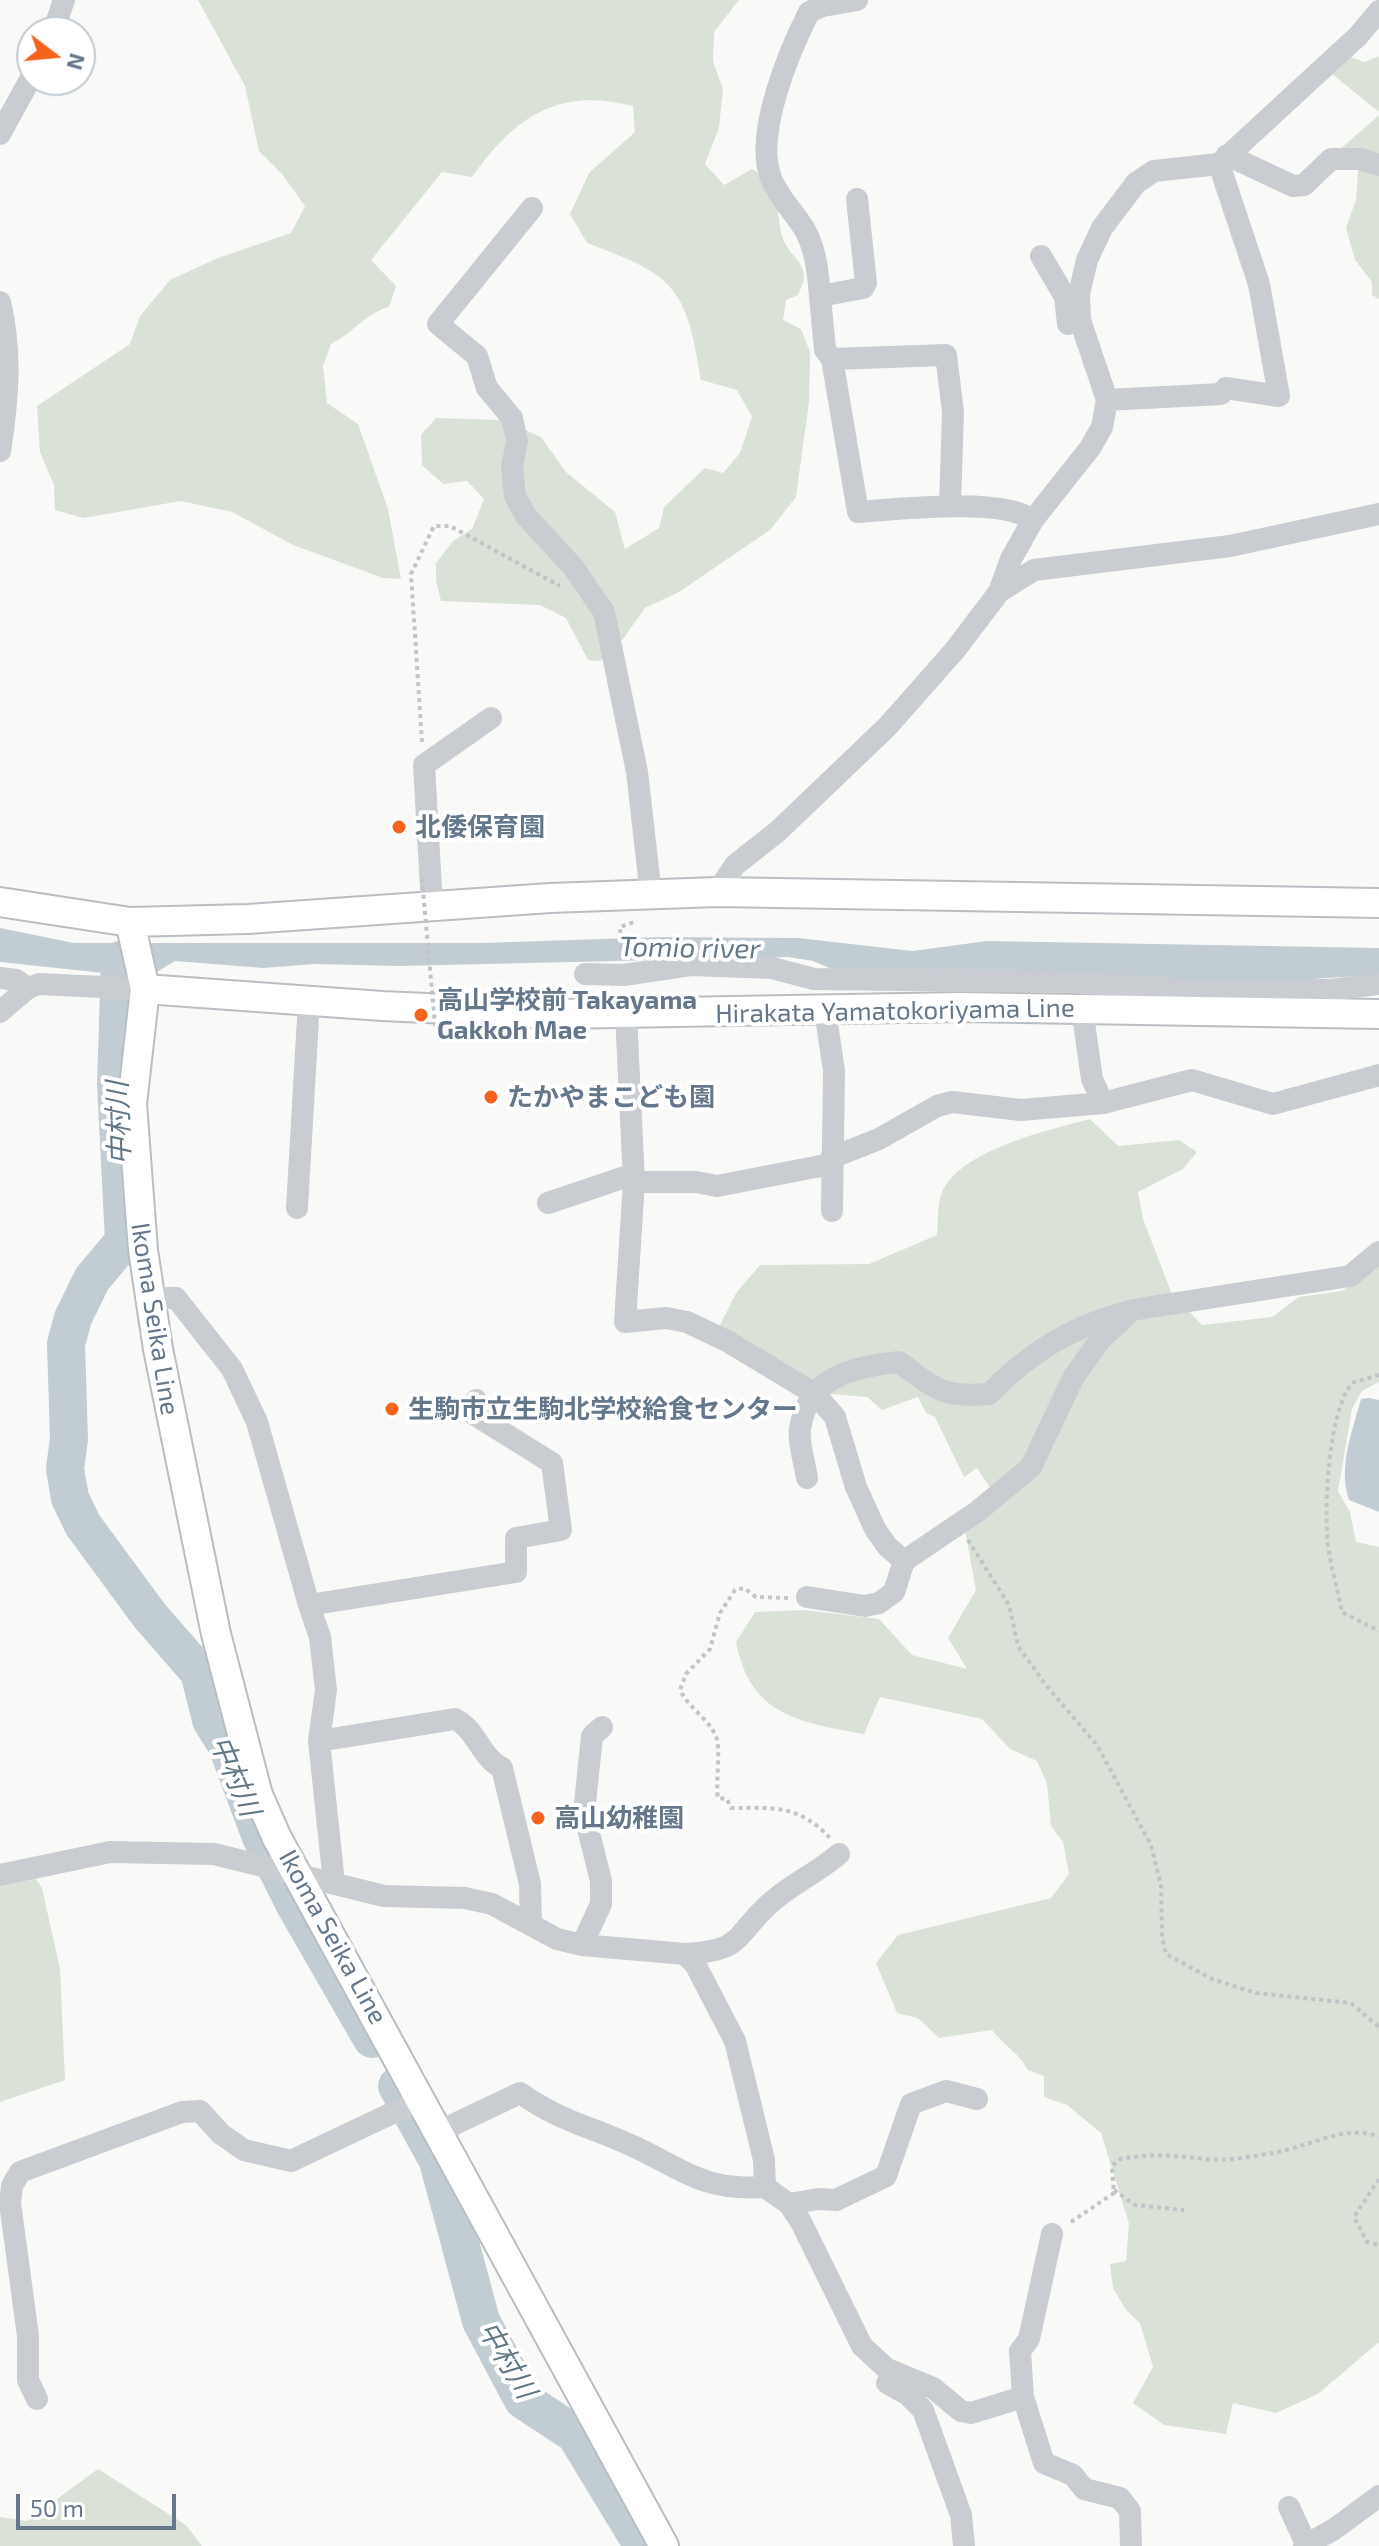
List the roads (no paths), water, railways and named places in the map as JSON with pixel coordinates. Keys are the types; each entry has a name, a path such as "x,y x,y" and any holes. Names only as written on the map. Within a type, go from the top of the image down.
{"main road":[{"path":"0,902 132,929 432,906 717,892 1379,903"},
{"path":"132,929 145,984"},
{"name":"Hirakata Yamatokoriyama Line","path":"145,984 309,1001 626,1014 1082,1009 1379,1014"},
{"name":"Ikoma Seika Line","path":"145,984 132,1104 150,1298 173,1434 219,1648 258,1795 287,1870 440,2131 664,2546"}],"street":[{"path":"857,0 809,12 782,74 767,154 771,178 806,232 816,256 825,350 832,359 858,512 950,506 1023,512 1033,520"},
{"path":"1223,159 1358,36 1379,11"},
{"path":"0,134 21,96"},
{"path":"717,892 735,865 777,832 887,727 955,650 999,592 1011,559 1033,520 1090,448 1102,427 1107,400 1080,320 1079,294 1087,260 1102,228 1136,183 1154,171 1223,159 1293,186 1304,185 1331,159 1343,157 1379,165"},
{"path":"1107,400 1221,394 1226,388 1279,396 1256,273 1223,159"},
{"path":"820,296 863,288 866,283 857,199"},
{"path":"532,208 438,324 477,356 487,388 512,418 517,441 512,468 515,496 526,516 573,567 604,612 637,772 651,895"},
{"path":"1041,256 1065,297 1068,325 1084,362 1096,369"},
{"path":"0,302 7,331 7,406 0,451"},
{"path":"832,359 946,355 953,412 950,506"},
{"path":"999,592 1034,570 1230,546 1379,514"},
{"path":"432,906 424,765 491,718"},
{"path":"585,974 624,975 691,965 772,968 814,979 1073,982 1178,990 1330,990 1379,984"},
{"path":"0,978 16,980 28,988"},
{"path":"0,1012 28,988 39,984 145,984"},
{"path":"297,1208 309,1001"},
{"path":"1082,1009 1092,1079 1103,1103"},
{"path":"825,1010 834,1071 832,1211"},
{"path":"626,1014 631,1048 634,1178 625,1322 666,1318 687,1322 727,1341 815,1394 835,1417 856,1487 875,1529 887,1546 904,1561"},
{"path":"548,1203 634,1178 717,1186 831,1161 937,1106 952,1102 1021,1110 1103,1103 1192,1080 1273,1104 1379,1075"},
{"path":"807,1478 800,1430 815,1394 840,1373 871,1364 899,1362 941,1392 960,1396 989,1394 1018,1364 1087,1322 1132,1310 1350,1276 1379,1252"},
{"path":"150,1298 176,1298 232,1369 262,1435 320,1637 326,1690 319,1741 334,1883"},
{"path":"807,1597 865,1606 879,1603 894,1592 904,1561 958,1525 1031,1467 1073,1378 1100,1340 1132,1310"},
{"path":"309,1605 516,1572 516,1538 561,1530 552,1463 475,1415 476,1400"},
{"path":"319,1741 455,1719 467,1725 494,1764 502,1768 530,1884 531,1923"},
{"path":"582,1945 601,1904 601,1881 584,1813 583,1796 590,1777 592,1736 602,1727"},
{"path":"0,1875 110,1852 171,1851 249,1861 384,1896 465,1898 492,1904 557,1939 582,1945 685,1954 711,1952 734,1944 768,1906 839,1854"},
{"path":"685,1954 695,1964 735,2041 764,2160 765,2187"},
{"path":"789,2204 818,2199 836,2200 886,2176 911,2104 946,2091 977,2099"},
{"path":"440,2131 520,2093 562,2119 636,2148 692,2179 742,2189 765,2187 789,2204 878,2374 907,2394 923,2410 961,2515 964,2546"},
{"path":"37,2399 28,2380 28,2336 10,2203 12,2186 20,2172 182,2112 200,2111 221,2134 244,2150 291,2161 422,2099"},
{"path":"1052,2234 1029,2339 1020,2351 1023,2397 1044,2463 1073,2475 1084,2489 1120,2498 1130,2511 1131,2546"},
{"path":"862,2346 887,2369 933,2388 961,2411 971,2413 1023,2397"},
{"path":"1289,2507 1301,2526 1306,2546 1379,2496"}],"water":[{"name":"Tomio river","path":"0,928 74,943 481,943 662,937 798,938 913,951 987,941 1379,948 1379,974 1179,983 845,975 813,961 788,957 399,966 315,964 263,968 175,961 157,972 132,976 0,962"},
{"path":"1361,1399 1379,1400 1379,1512 1349,1500 1346,1488 1350,1437"}],"waterway":[{"name":"中村川","path":"120,960 116,1084 124,1241 92,1279 73,1318 66,1344 69,1439 65,1469 70,1498 83,1525 150,1616 199,1672 211,1720 227,1746 261,1837 295,1905 372,2039"},
{"name":"中村川","path":"397,2086 438,2161 481,2321 523,2400 575,2434 643,2546"}],"place":[{"name":"北倭保育園","path":"399,827"},
{"name":"高山学校前 Takayama Gakkoh Mae","path":"421,1015"},
{"name":"たかやまこども園","path":"491,1097"},
{"name":"生駒市立生駒北学校給食センター","path":"392,1409"},
{"name":"高山幼稚園","path":"538,1818"}]}
